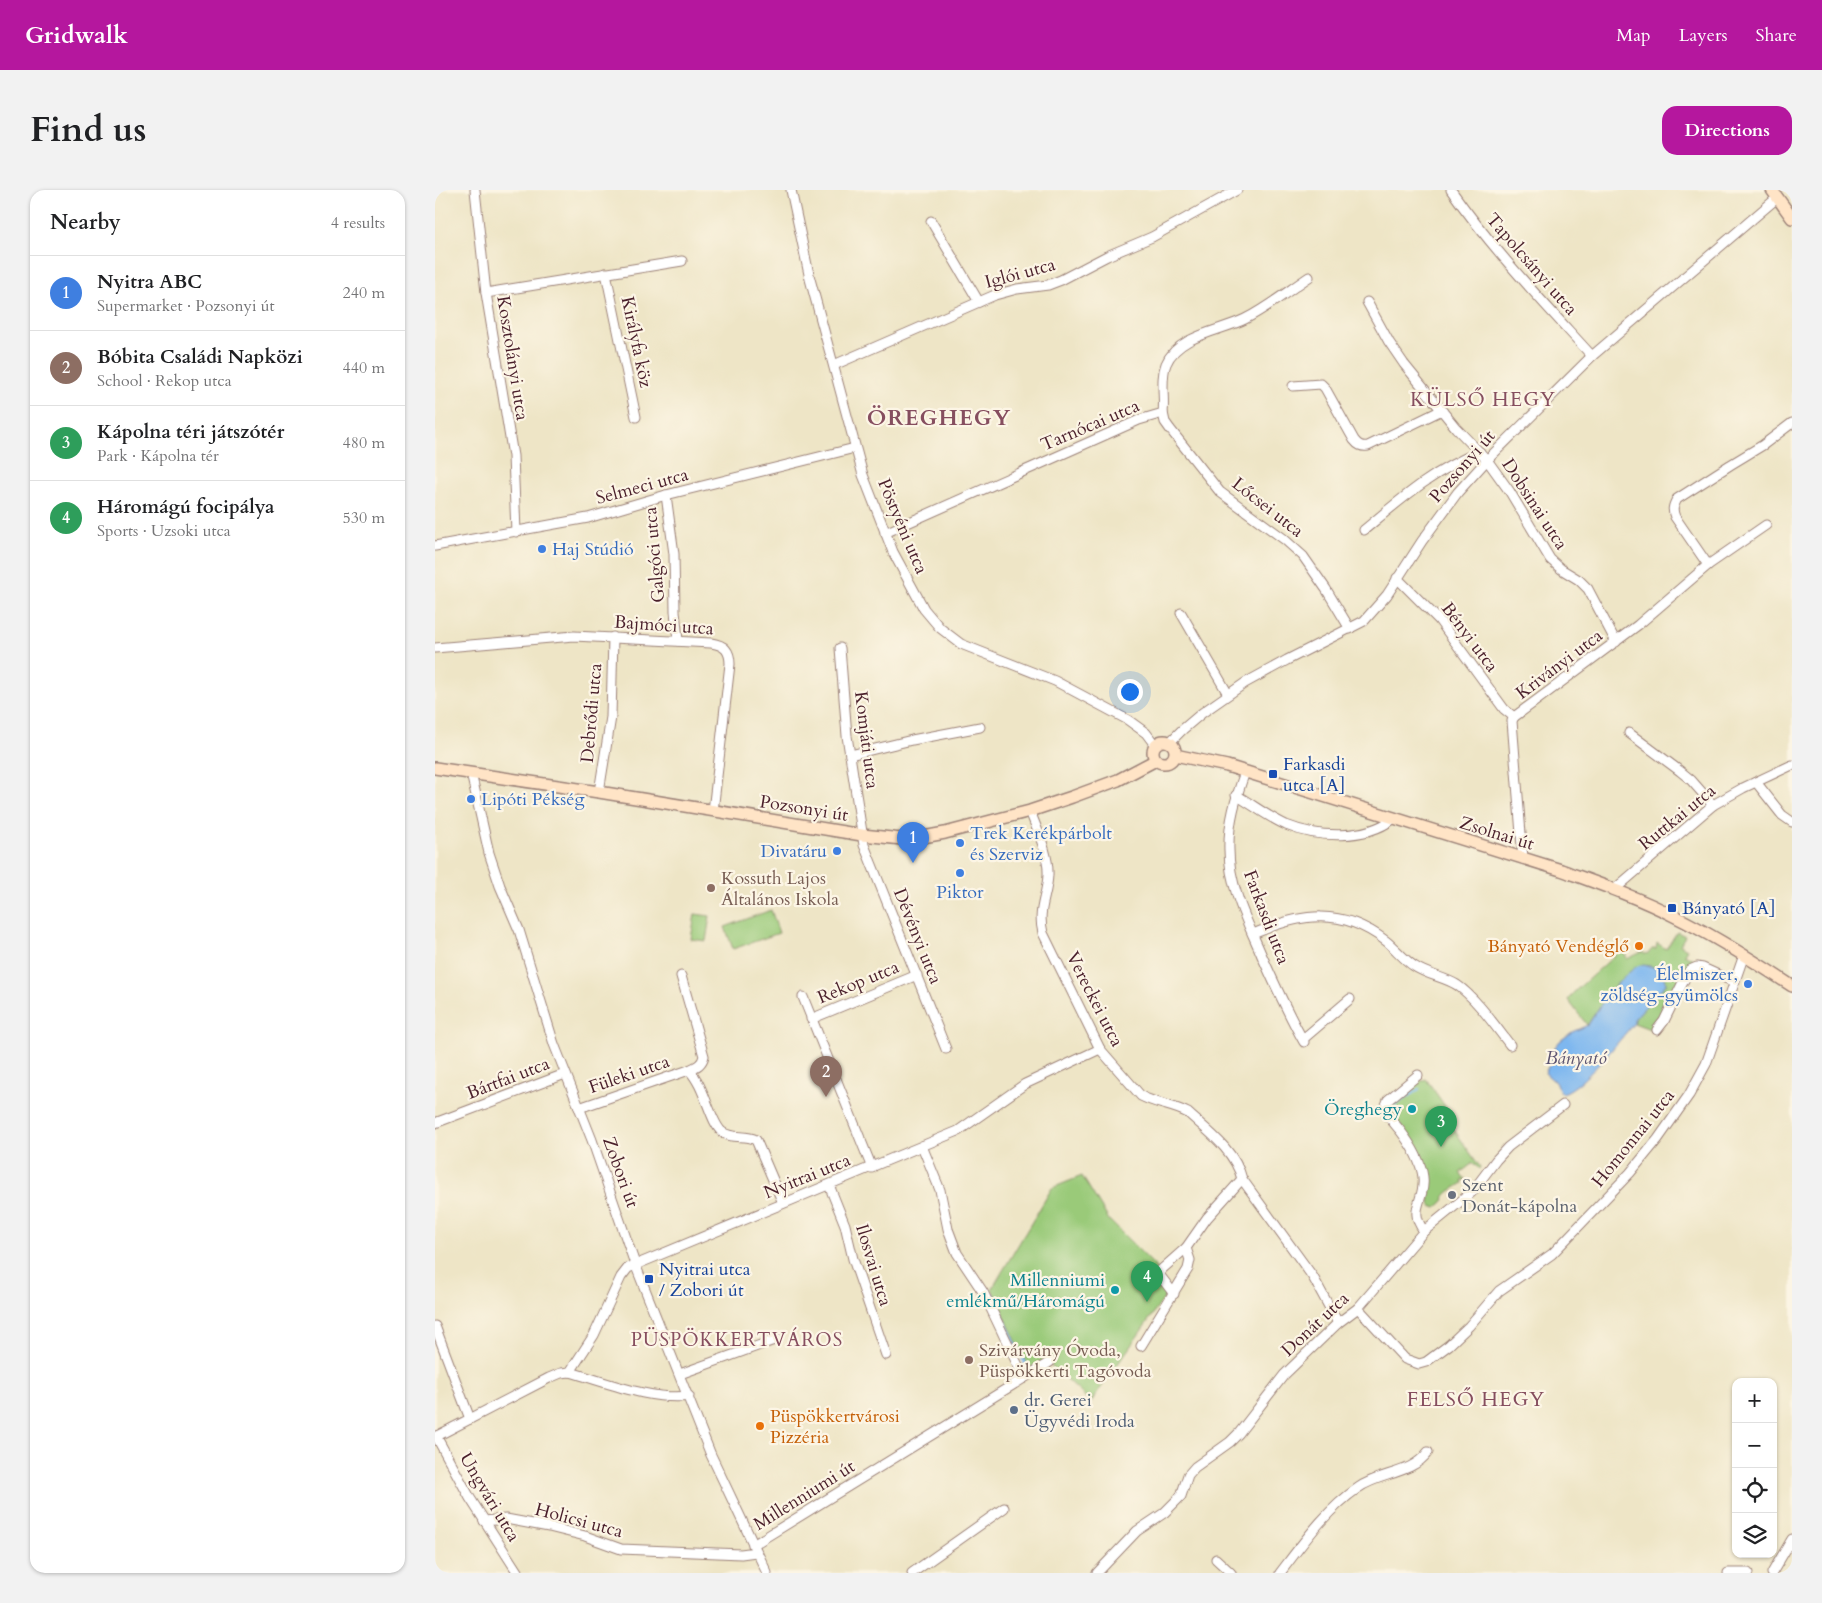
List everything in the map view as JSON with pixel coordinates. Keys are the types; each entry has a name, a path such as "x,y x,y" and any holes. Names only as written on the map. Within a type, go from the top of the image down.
{"street":[{"name":"Kosztolányi utca","path":"475,190 486,293 513,456 516,532"},
{"name":"Pöstyéni utca","path":"791,190 810,279 835,365 863,475 885,532 905,576 924,609 932,620 945,632 973,650 1055,681 1128,720 1145,733 1155,745"},
{"name":"Iglói utca","path":"835,365 1008,290 1048,285 1061,280 1107,256 1152,237 1237,190"},
{"name":"Tapolcsányi utca","path":"1451,190 1497,252 1592,356"},
{"path":"1775,194 1792,218"},
{"name":"Pozsonyi út","path":"1170,742 1182,730 1228,694 1287,660 1364,621 1380,605 1422,541 1458,492 1487,460 1592,356 1775,194"},
{"path":"931,221 979,302"},
{"name":"Királyfa köz","path":"486,293 682,261"},
{"name":"Királyfa köz","path":"606,273 636,417"},
{"name":"Tarnócai utca","path":"885,532 1139,420 1163,413 1167,363 1179,348 1201,335 1246,319 1309,277"},
{"name":"Dobsinai utca","path":"1367,302 1395,352 1442,410 1487,460 1510,492 1550,559 1588,588 1616,642"},
{"path":"1293,386 1321,384 1353,440 1363,447 1442,410"},
{"name":"Lőcsei utca","path":"1163,413 1165,422 1170,429 1220,492 1284,539 1303,556 1350,629"},
{"path":"1708,565 1675,517 1673,511 1677,499 1763,445 1792,423"},
{"name":"Selmeci utca","path":"435,546 588,518 666,495 855,448"},
{"name":"Dobsinai utca","path":"1364,530 1420,484 1439,472 1480,452"},
{"name":"Galgóci utca","path":"666,495 674,554 675,611 678,641"},
{"name":"Kriványi utca","path":"1523,859 1512,722 1514,717 1616,642 1708,565 1765,525"},
{"name":"Bényi utca","path":"1397,578 1439,620 1504,709 1514,717"},
{"path":"1181,613 1228,694"},
{"name":"Bajmóci utca","path":"435,648 563,637 678,641 718,644 725,647 730,658 713,811"},
{"name":"Debrődi utca","path":"599,792 611,716 613,638"},
{"name":"Komjáti utca","path":"840,648 850,755 863,835"},
{"path":"850,755 911,740 980,727"},
{"path":"1629,733 1691,780 1713,805"},
{"path":"1162,741 1170,742 1174,748 1175,755 1165,763 1156,760 1153,751 1155,745 1162,741"},
{"name":"Zsolnai út","path":"1175,755 1214,762 1523,859 1615,890 1675,916 1744,955 1792,986"},
{"name":"Pozsonyi út","path":"435,768 890,838 923,837 1030,811 1098,788 1156,760"},
{"name":"Ruttkai utca","path":"1615,890 1698,816 1713,805 1792,765"},
{"name":"Farkasdi utca","path":"1245,772 1232,814 1229,835 1229,862 1236,889 1253,934 1285,1007 1303,1041 1350,999"},
{"name":"Zobori út","path":"471,773 489,853 499,886 519,930 565,1074 609,1186 635,1264 711,1455 767,1573"},
{"path":"1757,782 1782,814 1792,822"},
{"path":"1237,795 1285,824 1313,832 1343,834 1360,832 1375,829 1393,819"},
{"name":"Vereckei utca","path":"1030,811 1042,844 1049,872 1041,907 1043,933 1099,1049 1141,1096 1149,1100 1174,1106 1188,1113 1220,1142 1236,1163 1242,1180 1313,1278 1338,1323"},
{"name":"Dévényi utca","path":"863,835 869,858 946,1048"},
{"path":"1253,934 1285,921 1306,916 1338,918 1362,927 1387,942 1415,966 1457,985 1493,1022 1510,1045"},
{"name":"Homonnai utca","path":"1358,1308 1405,1359 1411,1362 1425,1362 1449,1345 1469,1326 1499,1291 1552,1254 1563,1244 1630,1173 1658,1139 1689,1095 1702,1072 1744,955"},
{"path":"1657,1030 1664,1021 1680,986 1690,970 1697,967 1703,968 1734,982"},
{"name":"Rekop utca","path":"811,1019 917,975"},
{"name":"Füleki utca","path":"579,1108 699,1066 704,1056 681,976"},
{"name":"Rekop utca","path":"803,996 872,1168"},
{"name":"Nyitrai utca","path":"570,1372 594,1335 627,1268 958,1131 1025,1084 1099,1049"},
{"name":"Füleki utca","path":"689,1070 699,1082 718,1127 729,1136 746,1137 756,1140 783,1203"},
{"name":"Bártfai utca","path":"435,1123 565,1074"},
{"path":"1418,1075 1388,1100 1386,1111 1409,1144 1423,1174 1424,1188 1416,1214 1419,1225 1424,1231"},
{"name":"Donát utca","path":"1097,1573 1137,1531 1164,1513 1181,1496 1188,1475 1195,1467 1230,1442 1239,1433 1275,1384 1338,1323 1358,1308 1424,1231 1473,1192 1495,1160 1508,1148 1563,1105"},
{"path":"922,1146 940,1190 948,1229 955,1247 963,1263 983,1292 1024,1378"},
{"path":"1144,1285 1186,1248 1207,1218 1242,1180"},
{"name":"Ilosvai utca","path":"829,1185 845,1225 853,1259 886,1355"},
{"path":"1141,1346 1188,1268 1190,1260 1186,1248"},
{"path":"1158,1273 1174,1294"},
{"path":"435,1326 470,1419"},
{"path":"680,1374 777,1338"},
{"name":"Millenniumi út","path":"755,1549 1050,1362"},
{"path":"435,1436 561,1373 570,1372 663,1396 689,1396"},
{"name":"Ungvári utca","path":"435,1436 518,1573"},
{"path":"1280,1573 1310,1534 1331,1511 1358,1488 1372,1480 1411,1467 1422,1460 1428,1452"},
{"path":"912,1573 1004,1508"},
{"name":"Holicsi utca","path":"485,1521 507,1519 549,1527 585,1536 621,1549 741,1554 755,1549"},
{"path":"1772,1573 1792,1539"},
{"path":"1216,1559 1231,1573"},
{"path":"1728,1573 1748,1573"}],"green space":[{"path":"771,910 779,933 733,949 725,927"},
{"path":"695,914 710,916 706,941 691,939"},
{"path":"1677,932 1685,936 1680,945 1687,949 1684,954 1692,958 1692,962 1686,971 1677,970 1676,972 1680,980 1661,1019 1650,1029 1634,1023 1634,1019 1666,984 1658,969 1643,966 1633,970 1615,986 1587,1025 1568,1000 1574,992 1623,948 1627,959 1642,952 1645,954 1649,953 1652,949 1656,949 1657,943 1666,949"},
{"path":"1426,1079 1452,1116 1448,1121 1480,1167 1479,1169 1473,1163 1460,1173 1466,1180 1462,1180 1463,1183 1448,1193 1443,1202 1436,1208 1431,1206 1425,1165 1421,1156 1391,1116 1389,1106 1405,1090"},
{"path":"1082,1176 1109,1220 1154,1265 1168,1293 1091,1402 1045,1360 1029,1369 992,1289 1052,1188"}],"water":[{"name":"Bányató","path":"1640,965 1657,969 1663,975 1666,984 1634,1019 1634,1023 1591,1073 1571,1089 1563,1093 1561,1092 1554,1081 1545,1073 1553,1057 1555,1047 1572,1032 1588,1025 1601,1004 1619,982"}],"waterway":[{"path":"1395,1105 1419,1089"},
{"path":"992,1294 1025,1364"}],"place":[{"name":"Haj Stúdió","path":"542,549"},
{"name":"Farkasdi utca [A]","path":"1273,774"},
{"name":"Lipóti Pékség","path":"471,799"},
{"name":"Trek Kerékpárbolt és Szerviz","path":"960,843"},
{"name":"Divatáru","path":"837,851"},
{"name":"Nyitra ABC","path":"913,863"},
{"name":"Piktor","path":"960,873"},
{"name":"Kossuth Lajos Általános Iskola","path":"711,888"},
{"name":"Bányató [A]","path":"1672,908"},
{"name":"Bányató Vendéglő","path":"1639,946"},
{"name":"Élelmiszer, zöldség-gyümölcs","path":"1748,984"},
{"name":"Bóbita Családi Napközi","path":"826,1097"},
{"name":"Öreghegy","path":"1412,1109"},
{"name":"Kápolna téri játszótér","path":"1441,1147"},
{"name":"Szent Donát-kápolna","path":"1452,1195"},
{"name":"Nyitrai utca / Zobori út","path":"649,1279"},
{"name":"Millenniumi emlékmű/Háromágú","path":"1115,1290"},
{"name":"Háromágú focipálya","path":"1147,1302"},
{"name":"Szivárvány Óvoda, Püspökkerti Tagóvoda","path":"969,1360"},
{"name":"dr. Gerei Ügyvédi Iroda","path":"1014,1410"},
{"name":"Püspökkertvárosi Pizzéria","path":"760,1426"}],"district":[{"name":"KÜLSŐ HEGY","path":"1483,399"},
{"name":"ÖREGHEGY","path":"939,417"},
{"name":"PÜSPÖKKERTVÁROS","path":"737,1339"},
{"name":"FELSŐ HEGY","path":"1476,1399"}]}
